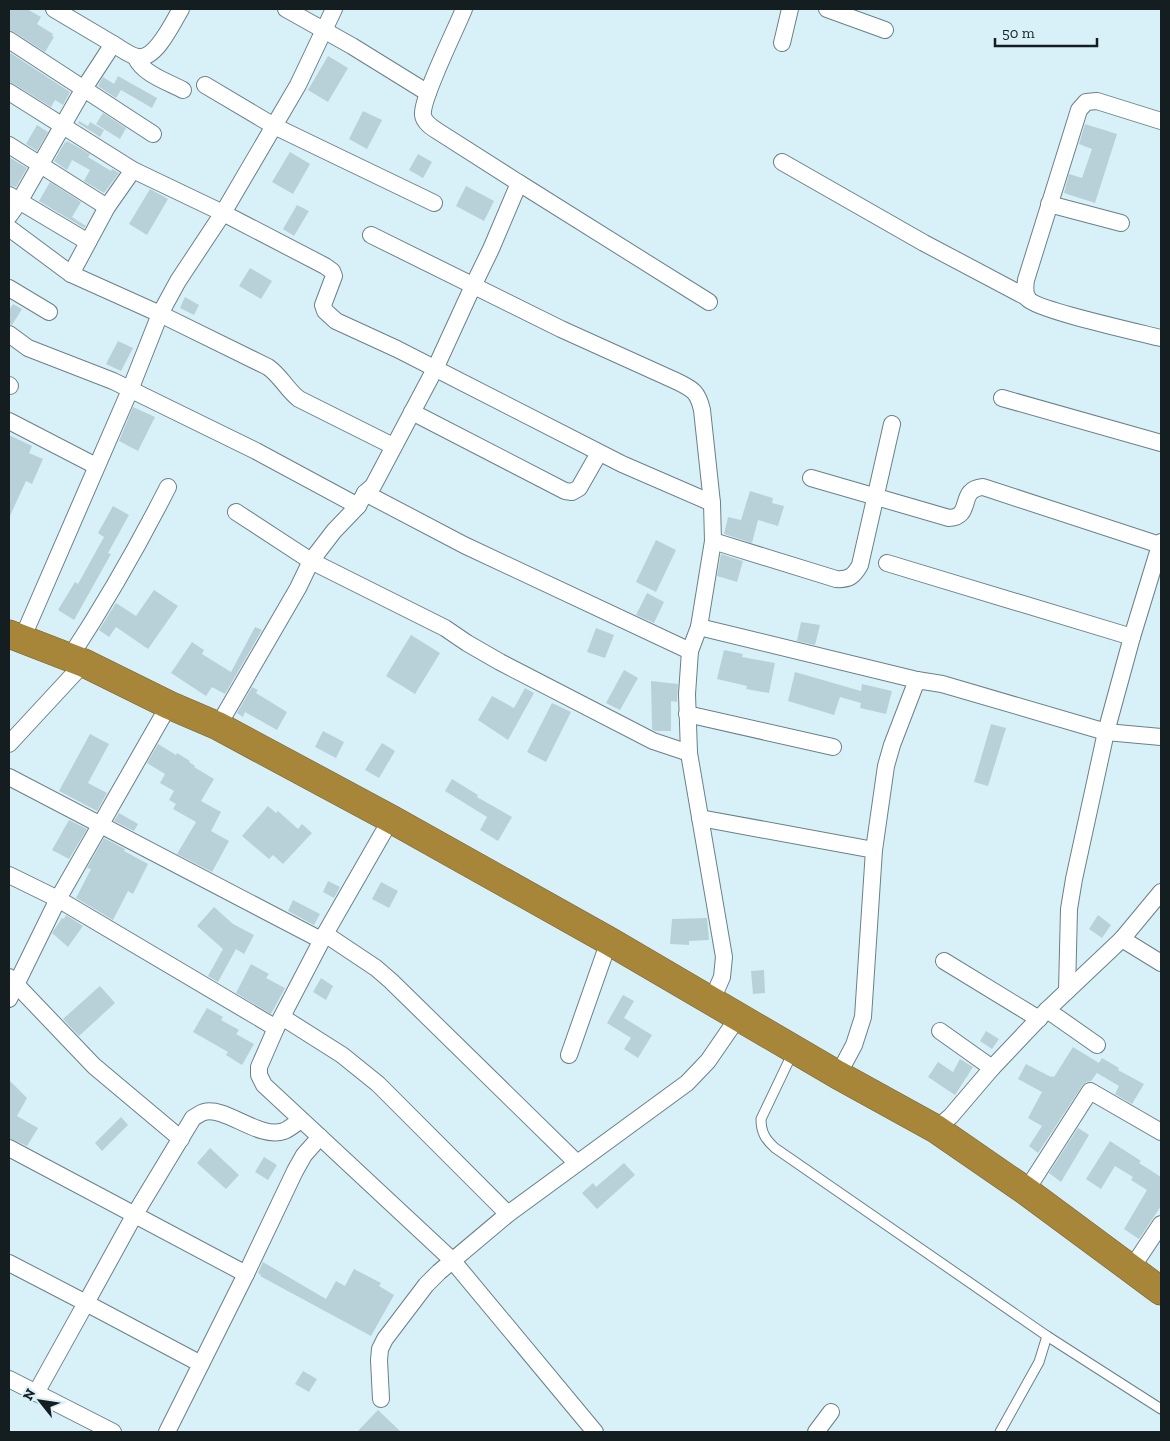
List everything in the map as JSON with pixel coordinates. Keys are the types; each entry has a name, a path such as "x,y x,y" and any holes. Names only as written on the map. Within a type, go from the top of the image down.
{"highway":[{"path":"15,636 77,660 169,705 218,726 391,818 609,941 838,1075 936,1129 1026,1191 1161,1291"}],"street":[{"path":"54,9 136,58 144,69 184,90"},
{"path":"136,58 144,57 154,51 180,9"},
{"path":"286,9 428,92"},
{"path":"15,636 96,466 130,390 160,314 178,281 224,213 298,85 334,9"},
{"path":"464,9 428,92 423,115 428,124 519,184 709,302"},
{"path":"782,43 790,9"},
{"path":"827,9 885,30"},
{"path":"9,40 153,134"},
{"path":"9,216 14,198 40,165 83,90 113,44"},
{"path":"205,84 274,126 434,203"},
{"path":"9,92 133,170 224,213 332,271 334,276 323,305 325,311 330,316 599,453 712,503"},
{"path":"1161,121 1097,102 1086,102 1079,110 1026,280 1025,290 1032,303 1066,314 1161,338"},
{"path":"9,145 106,207"},
{"path":"782,162 916,238 1028,298"},
{"path":"71,274 106,207 133,170"},
{"path":"218,726 298,588 311,562 334,531 373,486 435,369 519,184"},
{"path":"14,198 88,242"},
{"path":"1049,204 1121,223"},
{"path":"9,228 71,274 160,314 268,367 277,373 299,399 393,446"},
{"path":"372,236 472,286 690,388 699,396 712,503 713,542 699,627 690,651 688,753 724,966 712,1000"},
{"path":"9,288 49,312"},
{"path":"9,334 28,348 97,374 256,451 464,545 690,651"},
{"path":"1002,398 1161,443"},
{"path":"412,412 572,492 579,488 599,453"},
{"path":"9,421 96,466"},
{"path":"713,542 836,579 846,580 854,575 860,565 892,424"},
{"path":"811,478 949,518 956,518 963,511 970,490 983,487 1161,543 1132,637 1106,732 1069,909 1066,991"},
{"path":"9,744 77,660 168,488"},
{"path":"236,512 311,562 445,628 500,662 652,741 688,753"},
{"path":"887,563 1132,637"},
{"path":"699,627 917,680 942,684 1106,732 1161,737"},
{"path":"838,1075 854,1044 863,1017 874,850 886,766 917,680"},
{"path":"9,999 12,980 169,705"},
{"path":"688,714 833,747"},
{"path":"9,777 323,937 376,968 577,1163"},
{"path":"391,818 323,937 258,1067 259,1075 264,1085 452,1260 595,1432"},
{"path":"700,818 874,850"},
{"path":"9,875 58,898 279,1023 342,1055 378,1084 508,1214"},
{"path":"936,1129 951,1116 992,1068 1066,991 1122,939 1161,892"},
{"path":"1122,939 1161,963"},
{"path":"569,1055 609,941"},
{"path":"944,961 1097,1046"},
{"path":"12,980 94,1066 182,1139"},
{"path":"382,1399 380,1349 385,1339 426,1285 452,1260 508,1214 687,1082 708,1061 739,1016"},
{"path":"940,1032 992,1068"},
{"path":"1026,1191 1090,1091 1161,1132"},
{"path":"36,1393 136,1214 194,1118 203,1112 214,1112 261,1130 274,1132 283,1131 301,1120"},
{"path":"167,1432 246,1274 294,1171 304,1155 320,1137"},
{"path":"9,1148 246,1274"},
{"path":"1131,1269 1161,1224"},
{"path":"9,1263 201,1364"},
{"path":"9,1379 113,1432"},
{"path":"816,1432 831,1412"}],"lane":[{"path":"794,1049 761,1119 761,1130 766,1140 1047,1336 1161,1409"},
{"path":"1000,1432 1039,1362 1047,1336"}],"building":[{"path":"9,9 27,9 41,17 37,24 53,34 52,36 54,37 45,52 9,30"},
{"path":"9,52 70,92 63,105 55,100 51,107 9,82"},
{"path":"328,56 348,68 328,102 308,90"},
{"path":"118,76 157,98 152,108 121,90 116,98 98,86 103,77 114,84"},
{"path":"363,111 382,120 367,149 349,139"},
{"path":"103,113 126,128 120,139 96,124"},
{"path":"79,121 88,126 90,122 104,130 100,137 78,123"},
{"path":"1085,124 1117,134 1095,203 1064,193 1069,174 1082,178 1092,149 1079,144"},
{"path":"37,125 48,132 37,151 26,144"},
{"path":"67,141 90,154 88,157 111,171 112,169 119,173 104,193 84,181 90,170 72,160 67,170 54,161"},
{"path":"290,152 310,164 293,194 272,182"},
{"path":"418,154 432,162 423,178 409,170"},
{"path":"9,157 27,168 16,187 9,185"},
{"path":"50,182 81,202 72,217 86,226 84,228 39,201"},
{"path":"466,186 494,201 484,221 456,206"},
{"path":"150,189 168,199 147,235 129,224"},
{"path":"297,205 309,211 294,236 283,229"},
{"path":"250,268 272,281 261,299 239,286"},
{"path":"185,297 199,305 194,315 180,308"},
{"path":"13,304 22,309 12,325 9,324 9,310"},
{"path":"118,341 133,348 121,371 106,364"},
{"path":"133,407 155,417 138,451 119,441"},
{"path":"9,435 32,446 29,453 43,459 32,484 26,481 9,518"},
{"path":"750,491 773,498 772,503 784,506 778,526 758,520 752,543 724,534 728,517 741,520"},
{"path":"113,506 129,515 108,553 111,554 74,620 58,610 75,582 78,584 104,537 98,533"},
{"path":"656,540 676,550 656,592 636,582"},
{"path":"721,554 743,561 737,582 717,576"},
{"path":"154,590 178,606 148,649 116,627 109,637 99,630 116,603 136,616"},
{"path":"647,593 664,602 654,623 636,615"},
{"path":"801,622 820,625 815,645 797,641"},
{"path":"255,627 262,630 225,694 212,687 206,696 171,673 192,642 204,650 202,654 231,672"},
{"path":"596,628 614,635 605,658 587,652"},
{"path":"411,635 440,653 415,694 386,676"},
{"path":"724,650 743,654 742,657 775,663 769,693 746,689 747,686 717,679"},
{"path":"624,670 638,678 620,710 606,703"},
{"path":"795,672 861,691 862,684 892,691 886,714 860,708 861,703 840,697 834,715 788,701"},
{"path":"651,681 678,684 677,702 671,701 671,731 655,731 652,729"},
{"path":"252,687 258,690 256,693 287,712 277,730 245,712 243,717 237,713"},
{"path":"525,688 534,693 508,740 478,720 492,696 514,708"},
{"path":"552,703 571,712 546,762 527,752"},
{"path":"991,724 1006,728 988,786 974,782"},
{"path":"323,731 344,742 336,758 315,747"},
{"path":"90,734 109,744 88,783 107,793 97,811 59,791"},
{"path":"382,743 395,751 379,778 365,770"},
{"path":"158,744 190,761 194,767 214,779 201,801 221,812 211,831 229,841 212,872 177,854 196,822 173,809 176,804 169,800 174,791 160,783 165,774 147,763"},
{"path":"452,779 478,795 477,797 512,817 498,841 480,830 487,817 445,791"},
{"path":"268,806 276,813 278,811 298,829 302,824 312,833 283,864 273,855 269,859 242,836"},
{"path":"119,813 138,824 134,831 114,821"},
{"path":"69,820 87,829 69,859 52,850"},
{"path":"104,838 148,864 133,894 128,891 113,920 76,898 91,869 87,868"},
{"path":"328,881 340,887 334,898 323,892"},
{"path":"381,882 398,891 389,908 372,899"},
{"path":"293,900 320,914 314,925 288,911"},
{"path":"214,907 233,924 254,935 244,954 236,949 218,982 208,976 223,949 197,926"},
{"path":"66,915 83,926 68,947 52,933"},
{"path":"1098,915 1111,925 1102,938 1089,929"},
{"path":"707,918 709,940 689,941 689,945 670,944 672,919"},
{"path":"251,964 269,974 266,978 285,988 271,1014 236,993"},
{"path":"764,970 765,993 753,994 751,971"},
{"path":"321,978 333,986 326,1000 313,992"},
{"path":"100,986 115,1003 79,1036 63,1019"},
{"path":"623,995 634,1001 624,1018 652,1035 638,1058 624,1049 631,1038 607,1023"},
{"path":"207,1008 223,1017 221,1020 239,1030 236,1034 254,1044 242,1065 226,1055 228,1052 193,1032"},
{"path":"986,1031 999,1039 992,1049 980,1041"},
{"path":"1073,1047 1099,1063 1102,1058 1119,1068 1118,1070 1144,1084 1132,1104 1115,1094 1119,1086 1097,1073 1091,1081 1086,1082 1082,1086 1038,1153 1029,1146 1042,1126 1028,1118 1042,1092 1018,1079 1026,1064 1054,1077"},
{"path":"960,1059 973,1067 955,1095 928,1077 938,1062 953,1072"},
{"path":"9,1080 27,1098 17,1116 38,1128 27,1146 9,1138"},
{"path":"121,1117 128,1125 102,1151 95,1143"},
{"path":"1078,1128 1089,1135 1061,1182 1049,1173"},
{"path":"1110,1141 1141,1161 1139,1163 1161,1177 1161,1206 1139,1239 1124,1229 1147,1190 1131,1180 1133,1177 1115,1166 1101,1189 1086,1179"},
{"path":"210,1148 239,1175 226,1189 197,1163"},
{"path":"264,1157 277,1165 268,1180 255,1172"},
{"path":"624,1163 635,1175 597,1209 582,1193 593,1183 596,1187"},
{"path":"263,1262 326,1299 336,1281 345,1286 354,1269 381,1283 379,1286 394,1295 371,1336 260,1276 258,1273"},
{"path":"303,1371 317,1379 309,1392 295,1384"},
{"path":"378,1410 401,1432 357,1432"}]}
